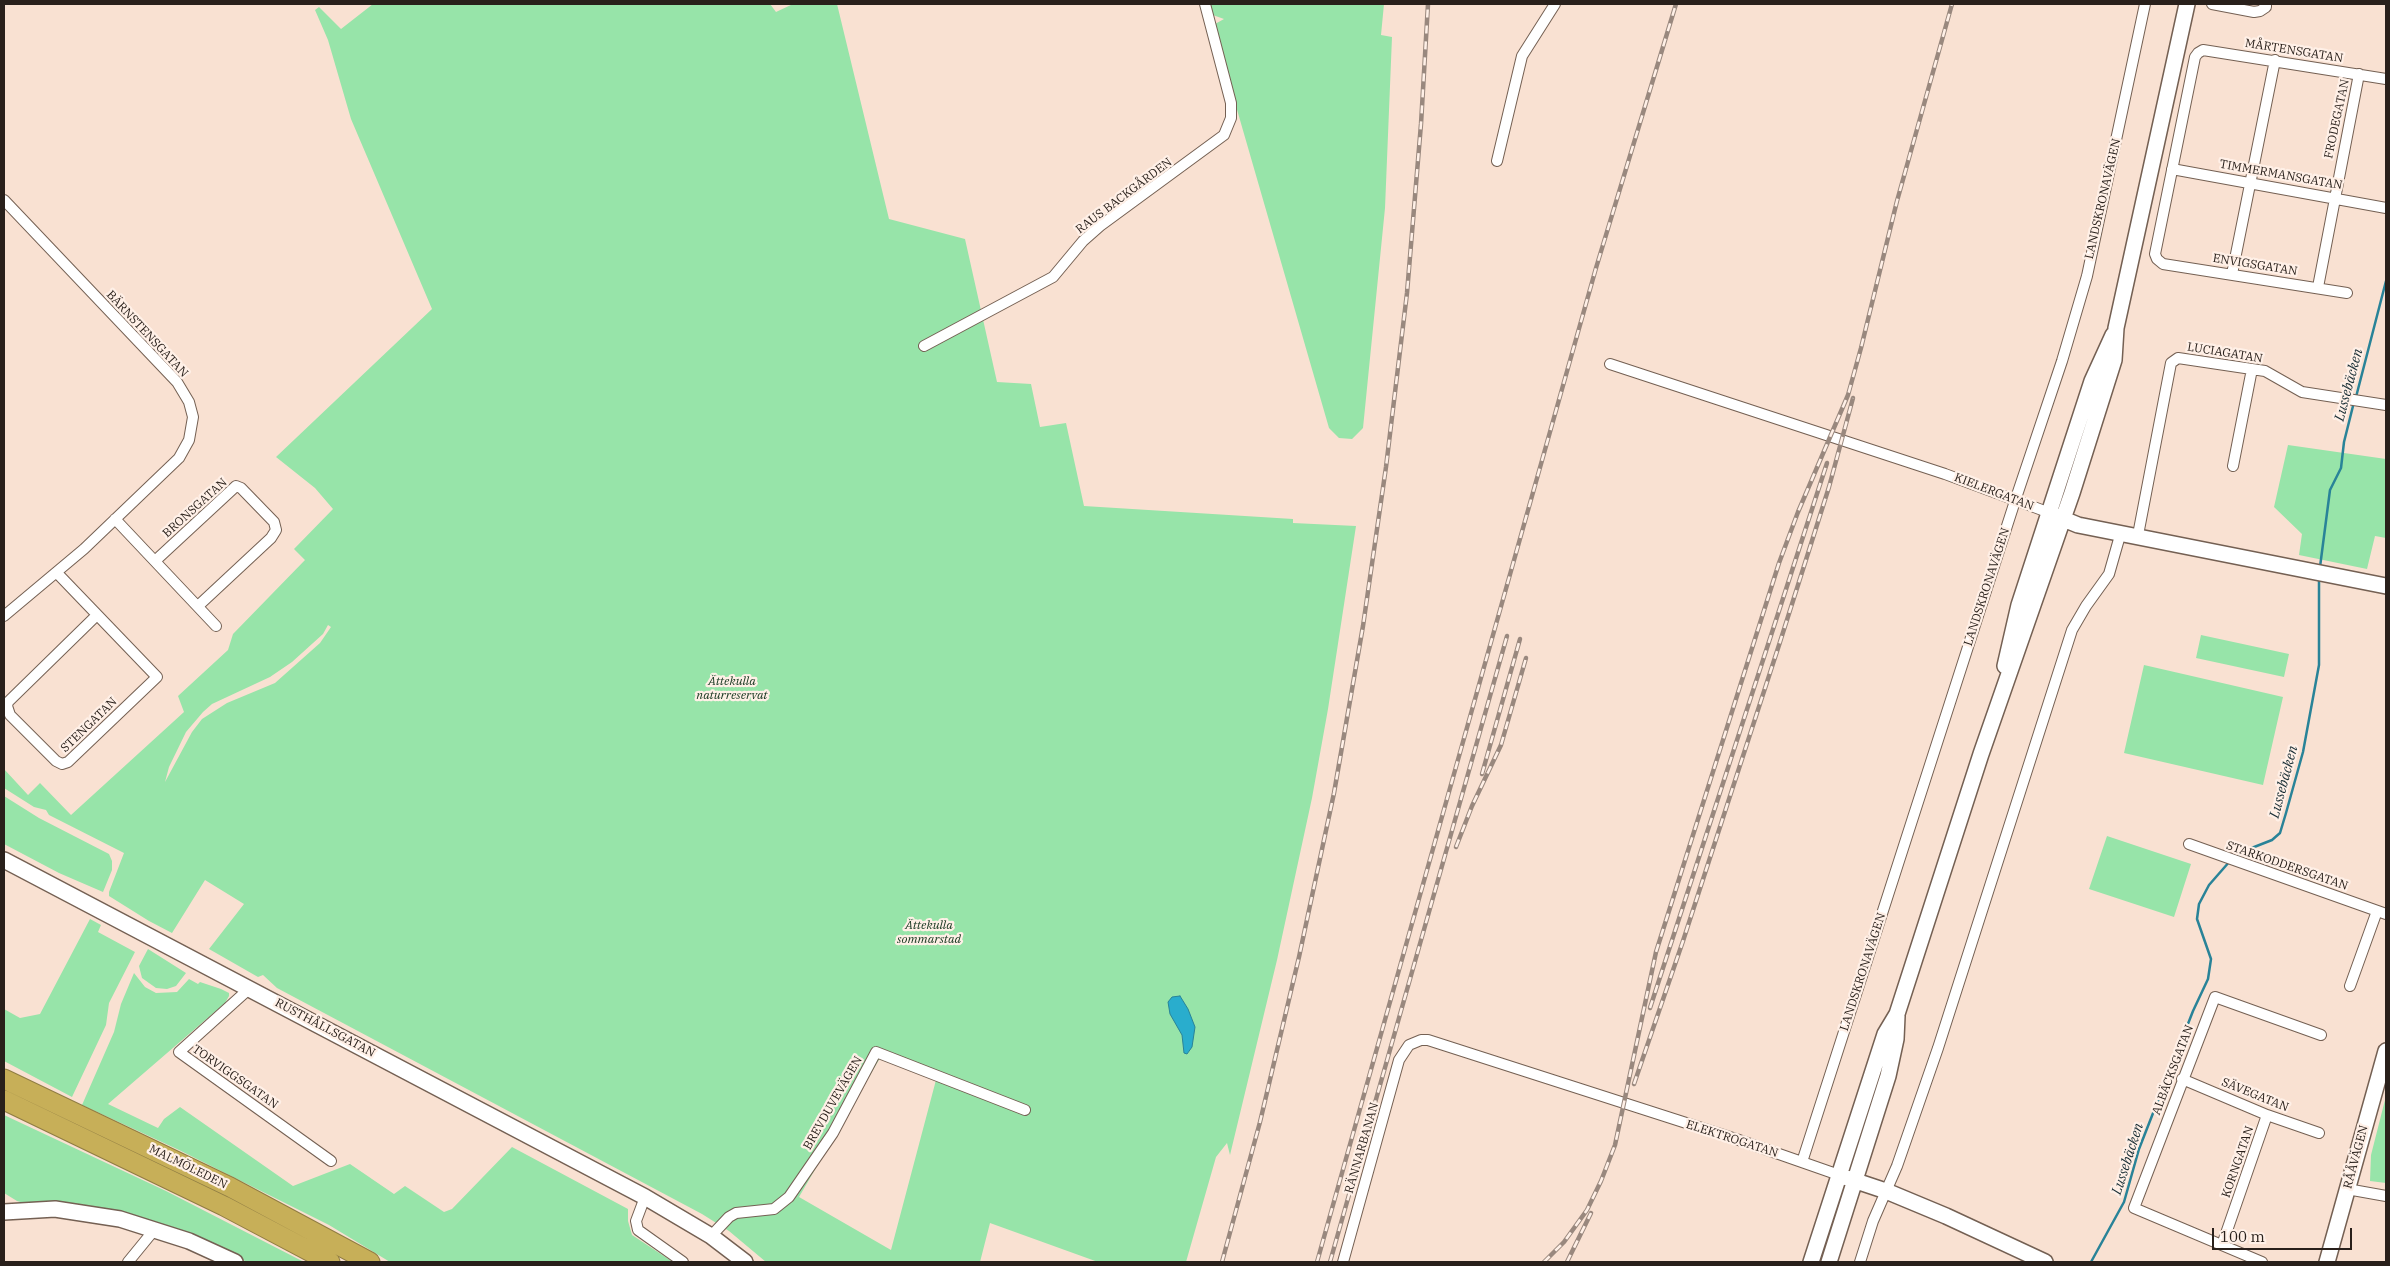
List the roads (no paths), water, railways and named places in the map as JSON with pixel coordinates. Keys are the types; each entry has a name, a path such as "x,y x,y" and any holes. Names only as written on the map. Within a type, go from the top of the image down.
{"highway":[{"name":"MALMÖLEDEN","path":"4,1079 230,1187 370,1262"},
{"name":"MALMÖLEDEN","path":"4,1100 224,1206 330,1262"}],"main road":[{"path":"1811,1262 1885,1034 1897,1014 2004,688 2006,661 2019,605 2056,516 2114,360 2116,328 2187,4"},
{"name":"KIELERGATAN","path":"2056,516 2078,525 2138,535 2386,586"},
{"name":"RUSTHÅLLSGATAN","path":"4,860 645,1197 711,1236 745,1262"},
{"path":"1829,1262 1888,1076 1896,1039 1897,1014"},
{"name":"RÅÅVÄGEN","path":"2327,1262 2386,1051"},
{"name":"ELEKTROGATAN","path":"1839,1176 1886,1191 2045,1262"},
{"path":"4,1212 55,1210 99,1215 155,1229 189,1241 235,1262"}],"street":[{"name":"RAUS BACKGÅRDEN","path":"924,346 1053,277 1083,241 1100,226 1224,135 1231,118 1231,103 1205,4"},
{"path":"1496,160 1522,56 1555,4"},
{"name":"LANDSKRONAVÄGEN","path":"1802,1162 2062,361 2086,276 2144,4"},
{"path":"2212,4 2254,12 2266,7 2266,4"},
{"name":"MÅRTENSGATAN","path":"2172,169 2195,58 2203,50 2386,79"},
{"path":"2232,274 2275,60"},
{"name":"FRODEGATAN","path":"2318,287 2359,74"},
{"name":"TIMMERMANSGATAN","path":"2172,169 2386,208"},
{"name":"ENVIGSGATAN","path":"2172,169 2155,254 2159,262 2347,293"},
{"name":"BÄRNSTENSGATAN","path":"4,200 176,382 192,410 192,433 183,453 57,573 4,614"},
{"name":"LUCIAGATAN","path":"2138,535 2172,363 2178,358 2252,368 2265,371 2302,392 2386,405"},
{"name":"KIELERGATAN","path":"1610,364 1945,474 2056,516"},
{"path":"2233,466 2252,368"},
{"name":"BRONSGATAN","path":"156,562 236,486 241,488 274,522 276,530 271,538 198,606"},
{"path":"115,519 216,626"},
{"path":"1860,1262 1873,1221 1897,1166 1938,1048 2072,630 2086,606 2109,574 2121,532"},
{"name":"STENGATAN","path":"57,573 157,677 68,762 62,764 56,761 10,715 7,706 97,615"},
{"name":"STARKODDERSGATAN","path":"2190,844 2381,913 2350,986"},
{"name":"TORVIGGSGATAN","path":"250,988 179,1052 331,1161"},
{"name":"ALBÄCKSGATAN","path":"2222,1245 2134,1208 2215,997 2320,1035"},
{"name":"ELEKTROGATAN","path":"1411,1044 1428,1040 1802,1162 1839,1176"},
{"name":"RÄNNARBANAN","path":"1342,1262 1399,1060 1411,1044"},
{"name":"BREVDUVEVÄGEN","path":"711,1236 729,1216 736,1213 774,1209 789,1197 833,1133 876,1052 1025,1110"},
{"name":"SÄVEGATAN","path":"2182,1079 2267,1115 2319,1134"},
{"name":"KORNGATAN","path":"2222,1245 2267,1115"},
{"path":"2347,1189 2386,1196"},
{"path":"645,1197 636,1222 638,1230 683,1262"},
{"path":"128,1262 155,1229"},
{"path":"2222,1245 2262,1262"}],"water":[{"path":"1180,996 1188,1009 1195,1027 1192,1047 1187,1054 1184,1053 1182,1035 1170,1014 1168,1002 1172,997"}],"waterway":[{"name":"Lussebäcken","path":"2356,397 2386,281"},
{"name":"Lussebäcken","path":"2320,567 2330,490 2341,468 2344,442 2354,402"},
{"name":"Lussebäcken","path":"2235,858 2244,851 2272,840 2280,833 2303,752 2319,665 2319,578"},
{"name":"Lussebäcken","path":"2091,1262 2124,1202 2139,1149 2193,1011 2208,979 2211,959 2197,919 2199,904 2209,885 2230,861"}],"railway":[{"path":"1222,1262 1260,1122 1299,957 1334,793 1363,626 1386,467 1407,293 1421,124 1428,4"},
{"path":"1317,1262 1596,268 1676,4"},
{"path":"1544,1262 1564,1242 1587,1210 1615,1145 1656,952 1779,563 1798,512 1848,395 1897,201 1952,4"},
{"path":"1634,1084 1683,941 1780,642 1829,487 1853,398"},
{"path":"1650,1008 1827,463"},
{"path":"1330,1262 1507,636"},
{"path":"1482,774 1520,639"},
{"path":"1456,847 1472,806 1501,745 1526,658"},
{"path":"1567,1262 1591,1213"}],"park label":[{"name":"Ättekulla naturreservat","path":"732,689"},
{"name":"Ättekulla sommarstad","path":"929,933"}]}
